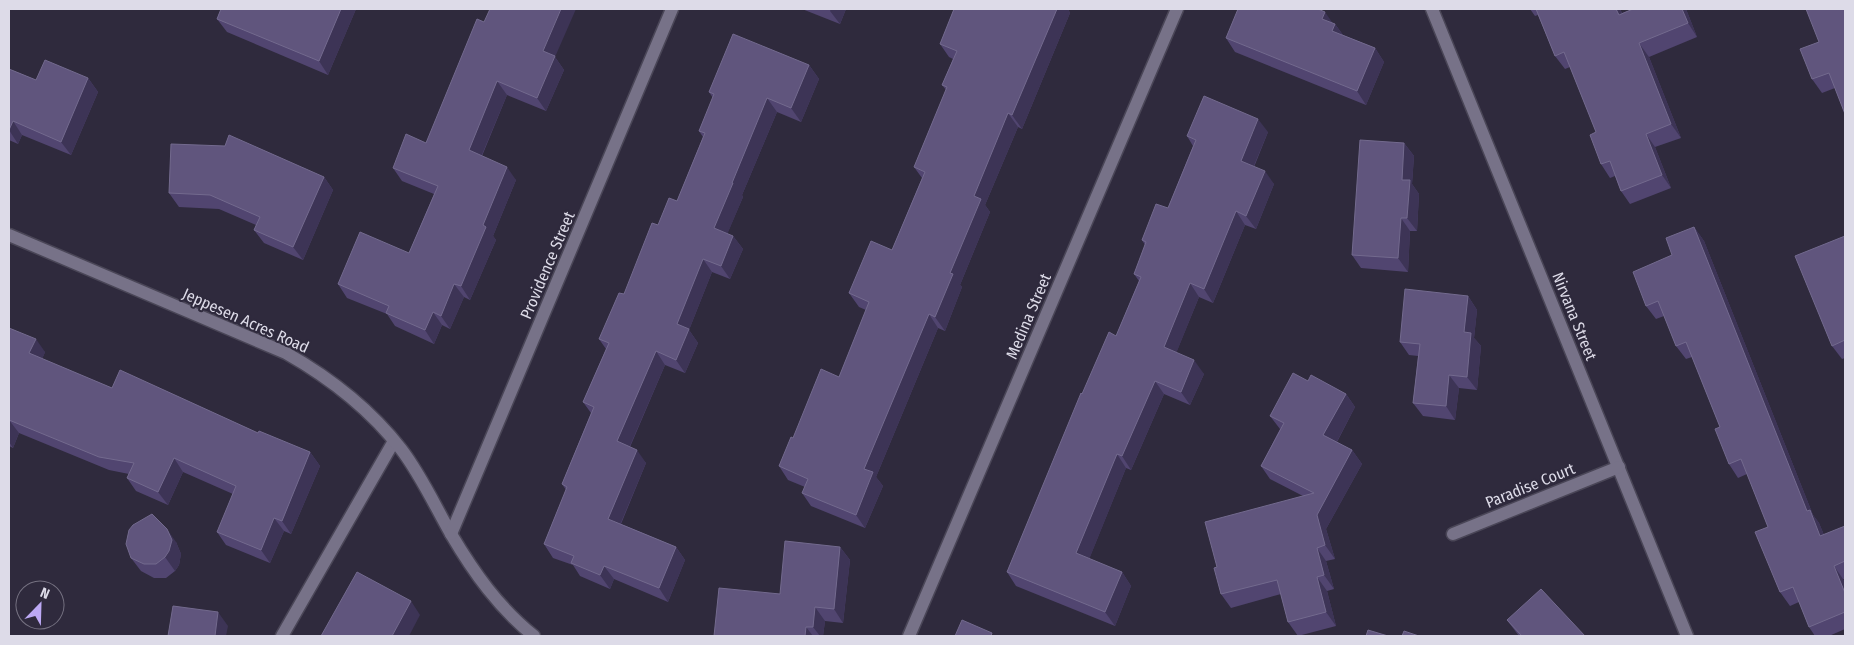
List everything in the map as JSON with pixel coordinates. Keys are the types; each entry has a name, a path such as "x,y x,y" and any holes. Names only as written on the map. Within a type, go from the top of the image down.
{"street":[{"name":"Providence Street","path":"451,534 672,9"},
{"name":"Medina Street","path":"909,636 1177,9"},
{"name":"Nirvana Street","path":"1432,9 1686,636"},
{"name":"Jeppesen Acres Road","path":"9,235 286,353 313,368 351,397 376,419 418,474 451,534 497,601 534,636"},
{"path":"282,636 394,441"},
{"name":"Paradise Court","path":"1453,534 1619,467"}],"building":[{"path":"221,9 341,9 319,61 217,19"},
{"path":"490,9 561,9 543,51 555,56 537,98 497,81 469,150 507,167 483,225 486,227 461,286 454,284 441,316 433,312 425,330 386,313 389,306 338,284 360,232 409,253 438,186 393,168 406,134 426,143 477,19 484,22"},
{"path":"954,9 1057,9 1012,115 1008,113 974,196 981,199 950,273 953,274 935,317 929,314 864,469 873,472 856,515 802,493 808,479 779,466 791,437 793,438 821,369 839,377 869,302 849,293 871,241 892,250 925,172 914,167 947,87 942,85 957,51 940,44"},
{"path":"1238,9 1318,9 1325,12 1322,19 1335,24 1332,31 1375,48 1357,91 1226,38"},
{"path":"1536,9 1616,9 1619,15 1633,9 1682,9 1688,23 1639,43 1671,124 1646,134 1662,175 1621,191 1610,161 1601,164 1590,135 1596,132 1564,52 1555,56"},
{"path":"1806,9 1845,9 1845,114 1829,73 1812,79 1800,49 1819,42"},
{"path":"733,34 809,65 791,108 767,98 714,228 733,236 721,266 703,259 677,324 689,329 676,360 656,351 617,441 637,450 608,519 676,547 659,588 604,566 600,575 571,563 574,556 544,544 567,487 562,484 594,407 583,402 609,343 599,339 619,293 624,294 652,223 658,225 669,198 677,201 705,133 699,131 714,94 709,92"},
{"path":"45,60 88,78 61,142 13,121 9,130 9,69 36,80"},
{"path":"1204,96 1258,119 1241,161 1265,171 1246,216 1236,211 1204,289 1190,283 1164,347 1194,360 1181,392 1155,381 1122,456 1117,454 1076,553 1122,572 1105,612 1007,572 1081,393 1109,332 1116,336 1141,277 1134,274 1146,242 1142,240 1156,204 1168,208 1196,140 1187,136"},
{"path":"229,135 324,177 293,247 254,230 260,217 210,195 169,193 171,144 225,146"},
{"path":"1360,140 1404,143 1402,180 1410,180 1407,218 1401,218 1398,258 1352,255"},
{"path":"1694,227 1807,511 1810,510 1820,536 1845,526 1845,561 1834,566 1845,593 1845,612 1809,627 1793,587 1780,592 1755,532 1768,527 1741,459 1729,464 1715,429 1720,427 1686,342 1676,346 1658,301 1646,306 1633,272 1672,255 1666,238"},
{"path":"1845,236 1845,340 1832,346 1795,256"},
{"path":"1405,289 1468,296 1464,332 1471,333 1467,377 1449,375 1446,406 1413,403 1420,344 1400,342"},
{"path":"9,328 36,339 29,353 112,388 120,370 258,433 259,431 310,452 282,521 274,518 261,550 217,532 236,486 174,458 158,492 127,478 134,463 99,457 9,420"},
{"path":"1293,373 1308,381 1311,375 1346,394 1323,435 1352,450 1317,515 1325,545 1317,548 1324,575 1317,577 1326,612 1288,622 1277,580 1221,594 1214,568 1217,567 1205,522 1314,493 1261,466 1284,423 1270,416"},
{"path":"152,514 167,529 172,540 165,557 156,564 144,564 131,558 126,544 129,530 133,525"},
{"path":"785,541 840,547 834,609 815,607 813,627 806,627 805,636 714,636 719,588 780,594"},
{"path":"357,572 411,601 392,636 321,636"},
{"path":"1541,589 1585,636 1522,636 1507,620"},
{"path":"173,606 218,612 215,636 168,636"},
{"path":"962,620 992,633 991,636 955,636"},
{"path":"1368,630 1388,636 1366,636"},
{"path":"1404,631 1419,636 1402,636"}]}
